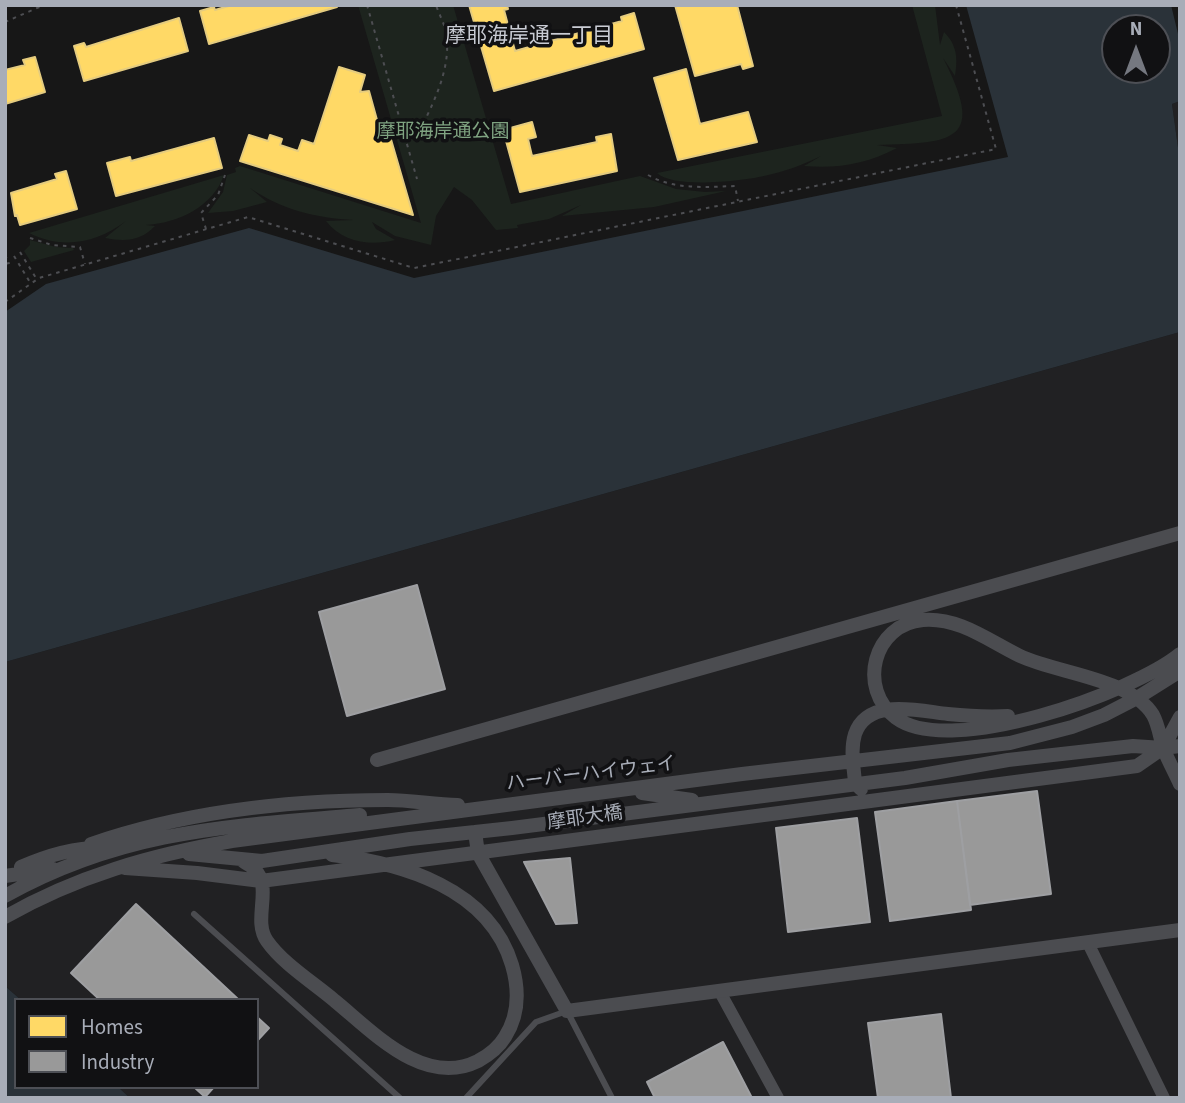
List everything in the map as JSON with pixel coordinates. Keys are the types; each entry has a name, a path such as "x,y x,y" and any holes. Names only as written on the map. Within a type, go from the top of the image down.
{"street":[{"path":"377,760 1180,533"},
{"path":"1180,654 1137,681 1094,699 1016,721 955,731 929,730 903,723 884,706 875,681 876,655 885,639 900,626 920,620 960,625 1019,655 1051,668 1115,687 1139,700 1155,718 1163,748 1180,784"},
{"path":"1028,780 978,778 868,792 855,783 854,741 858,728 868,717 892,709 1000,716 1045,709 1092,695 1135,677 1180,649"},
{"name":"ハーバーハイウェイ","path":"5,896 87,859 184,832 264,822 430,808 1011,736 1066,722 1098,709 1132,693 1180,663"},
{"name":"ハーバーハイウェイ","path":"5,918 48,894 111,868 220,843 742,774 1010,743 1072,727 1104,715 1180,671"},
{"path":"1163,748 1180,717"},
{"name":"摩耶大橋","path":"5,876 43,857 92,847 262,861 905,778 1008,760 1133,746 1180,746"},
{"name":"摩耶大橋","path":"5,876 94,866 197,873 261,881 1138,766 1163,748"},
{"path":"5,882 63,855 152,825 223,813 386,800 460,805 627,791 710,802"},
{"path":"475,832 478,853 567,1012 1180,930"},
{"path":"5,918 113,876 147,866 197,858 300,852 370,860 401,867 427,877 469,904 495,932 511,961 517,1002 510,1028 496,1048 485,1057 455,1067 423,1064 399,1052 369,1031 266,941 260,917 261,881 257,871 243,861"},
{"path":"1088,943 1164,1098"},
{"path":"720,992 778,1098"}],"lane":[{"path":"194,914 400,1098"},
{"path":"467,1098 536,1022 567,1012 612,1098"}],"path":[{"path":"5,22 44,5"},
{"path":"368,5 416,179"},
{"path":"402,128 419,132 442,80 446,32 436,5"},
{"path":"5,302 37,279 248,217 414,268 996,149 956,5"},
{"path":"206,230 201,213 218,195 225,175"},
{"path":"648,175 681,186 735,186 738,202"},
{"path":"30,238 52,245 80,247 85,265"},
{"path":"20,252 37,279"},
{"path":"5,255 9,262 5,264"},
{"path":"14,256 31,284"}],"shaded area":[{"path":"966,5 1171,5 1180,42 1180,101 1172,104 1180,162 1180,332 5,662 5,312 46,284 249,228 414,278 1008,157"},
{"path":"1180,101 1180,162 1172,104"},
{"path":"1180,332 1180,1098 130,1098 120,1089 259,1089 259,998 19,998 5,986 5,662"},
{"path":"5,986 19,998 14,998 14,1089 120,1089 130,1098 5,1098"}],"green space":[{"name":"摩耶海岸通公園","path":"358,5 453,5 511,204 640,176 676,189 726,191 654,207 562,216 581,205 549,219 517,225 518,228 496,230 472,200 454,187 436,216 431,245 395,236 372,222 376,229 395,240 376,243 358,241 341,234 326,221 354,220 300,212 274,202 250,188 267,202 233,211 208,213 223,192 227,175 236,172 235,168 240,166 421,223"},
{"path":"912,5 935,5 940,45 944,32 954,47 955,76 943,58 956,85 962,106 962,121 955,132 926,142 877,145 897,148 852,164 804,166 821,156 778,172 740,180 678,181 657,173 942,116"},
{"path":"224,175 212,196 203,204 182,217 146,225 155,226 138,237 126,240 105,238 126,221 103,235 79,242 54,241 29,233"},
{"path":"30,240 74,250 31,262 24,251 30,245"}],"building: Homes":[{"path":"232,5 337,7 209,44 200,11"},
{"path":"469,5 507,5 508,9 504,10 515,51 622,21 621,17 634,13 644,49 494,91"},
{"path":"675,5 737,5 753,66 743,69 741,64 695,76"},
{"path":"179,18 188,51 84,81 74,46 84,43 86,47"},
{"path":"35,57 45,92 5,104 5,70 25,65 23,60"},
{"path":"339,67 365,75 360,92 369,91 382,138 390,136 413,215 240,161 249,135 268,141 270,135 282,139 280,145 298,151 302,140 314,144"},
{"path":"686,69 700,124 748,112 757,142 678,160 654,78"},
{"path":"532,122 536,137 528,139 532,156 597,142 596,137 611,134 617,171 520,192 503,130"},
{"path":"214,138 222,168 116,196 107,163 130,157 131,161"},
{"path":"66,171 77,209 20,225 17,215 15,216 11,193 57,179 55,174"}],"building: Industry":[{"path":"417,585 445,689 347,716 319,612"},
{"path":"1037,791 1051,894 970,905 957,801"},
{"path":"957,801 971,910 890,921 875,812"},
{"path":"857,818 870,922 788,932 776,828"},
{"path":"570,858 577,923 556,924 524,862"},
{"path":"136,904 237,998 98,998 71,973"},
{"path":"941,1014 951,1098 878,1098 868,1023"},
{"path":"259,1019 269,1028 259,1039"},
{"path":"723,1042 752,1098 655,1098 647,1082"},
{"path":"196,1089 212,1089 205,1097"}],"district":[{"name":"摩耶海岸通一丁目","path":"529,37"}]}
